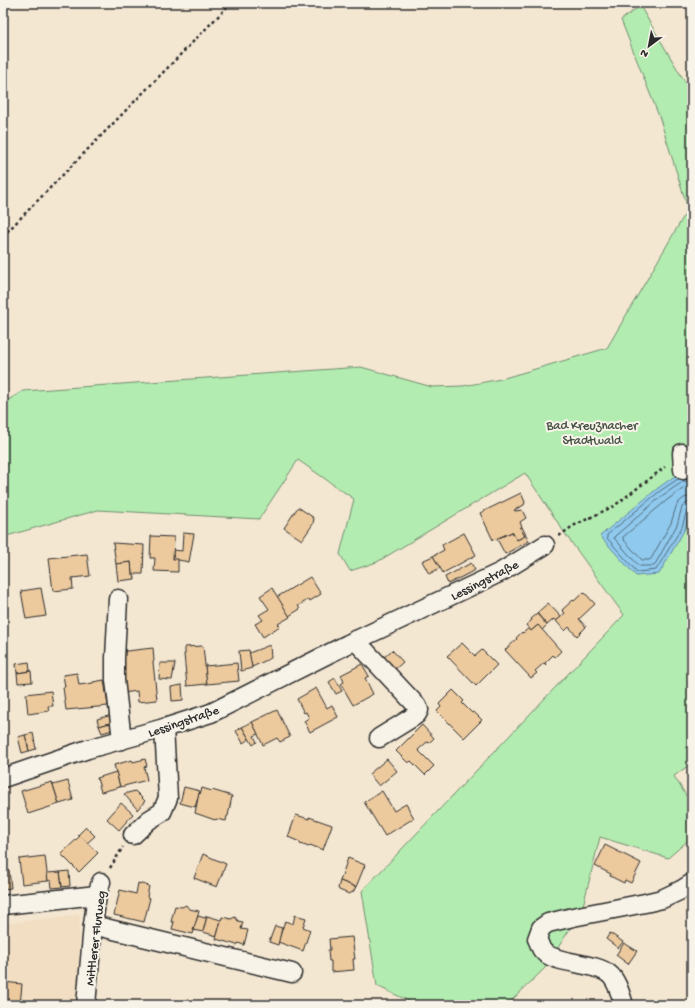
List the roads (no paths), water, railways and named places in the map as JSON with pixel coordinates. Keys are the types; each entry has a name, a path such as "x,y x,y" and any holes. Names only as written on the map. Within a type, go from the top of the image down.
{"street":[{"name":"Lessingstraße","path":"3,778 88,749 211,713 355,640 501,572 545,545"},
{"path":"118,599 115,680 122,740"},
{"path":"355,640 417,706 418,710 417,714 413,717 378,738"},
{"path":"133,835 149,820 162,812 168,798 164,728"},
{"path":"624,1005 616,983 610,974 600,969 550,957 543,951 537,939 541,928 548,923 573,917 627,908 662,899 682,890 692,883"},
{"name":"Mittlerer Flurweg","path":"3,905 99,889 93,925 86,1005"},
{"path":"93,925 292,973"}],"water":[{"path":"683,470 692,474 692,505 685,529 659,574 636,576 600,536 658,488"}],"park label":[{"name":"Bad Kreuznacher Stadtwald","path":"592,432"}]}
